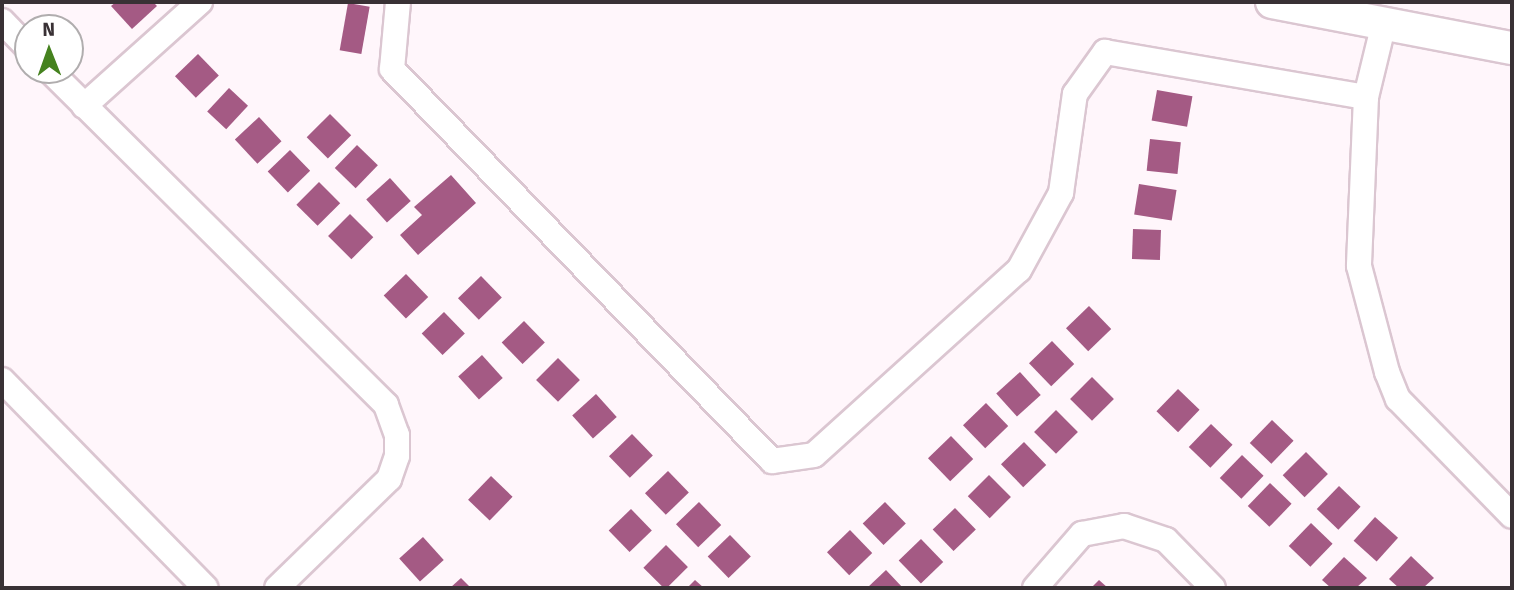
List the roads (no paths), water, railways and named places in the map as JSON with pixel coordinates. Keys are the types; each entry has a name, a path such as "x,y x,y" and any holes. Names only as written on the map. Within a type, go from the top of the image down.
{"street":[{"path":"84,106 200,2"},
{"path":"398,2 392,69 772,461 814,454 1019,270 1061,193 1075,94 1105,52 1366,97"},
{"path":"1272,2 1512,48"},
{"path":"1384,23 1366,97 1359,266 1387,372 1398,398 1512,516"},
{"path":"63,84 386,405 397,435 397,456 389,479 277,588"},
{"path":"2,380 206,588"},
{"path":"1034,588 1082,534 1124,526 1166,540 1213,588"}]}
